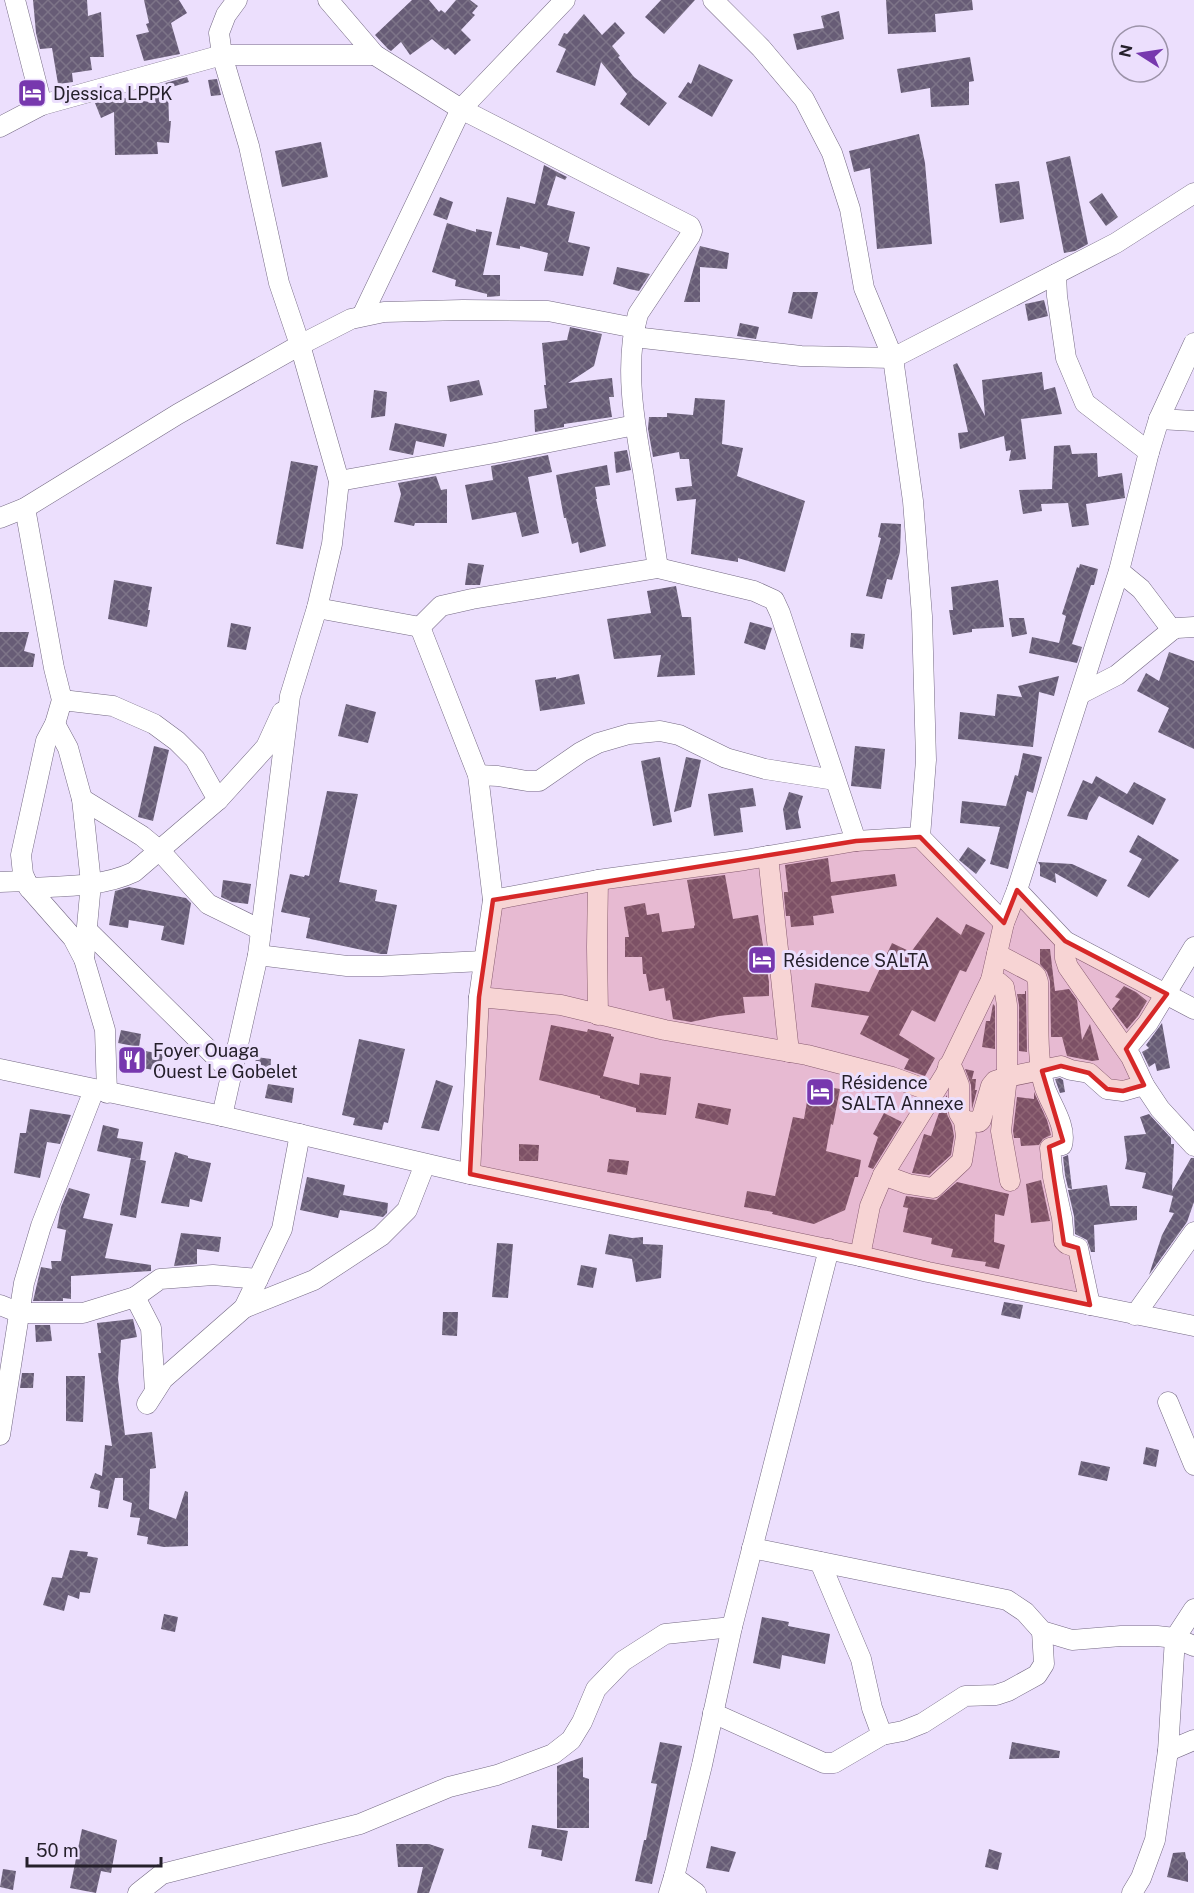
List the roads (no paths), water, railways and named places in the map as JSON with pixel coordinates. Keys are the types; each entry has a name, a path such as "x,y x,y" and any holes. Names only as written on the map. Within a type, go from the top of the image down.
{"street":[{"path":"15,0 42,105"},
{"path":"0,882 28,885 91,884 120,878 134,872 218,800 266,747 290,696 317,608 332,544 339,481 300,345 279,283 249,146 222,55 219,33 226,15 237,0"},
{"path":"362,316 461,109 565,0"},
{"path":"713,0 761,48 804,99 832,153 850,209 864,288 893,358 913,501 922,616 926,760 920,837 1004,923"},
{"path":"332,2 375,55 461,109 690,226 692,231 690,236 638,314 634,332 632,367 635,425 658,568"},
{"path":"0,127 42,105 222,55 375,55"},
{"path":"0,1435 24,1283 41,1226 101,1092 105,1030 84,959 73,938 28,885 23,874 21,855 46,741 55,724 62,700 9,512 300,345 351,319 362,316 384,312 548,311 591,318 634,332 801,356 893,358 1116,243 1194,193"},
{"path":"1056,274 1066,358 1085,403 1149,452"},
{"path":"860,1256 870,1206 884,1175 945,1075 991,980 1004,923 1017,890 1119,571 1159,419 1194,343"},
{"path":"1159,419 1194,421"},
{"path":"339,481 635,425"},
{"path":"420,627 441,606 658,568 754,591 774,600 856,841"},
{"path":"1119,571 1141,589 1172,630"},
{"path":"317,608 420,627"},
{"path":"420,627 478,775 493,900 479,997 470,1174"},
{"path":"1080,694 1117,675 1172,630 1194,627"},
{"path":"222,1116 258,955 290,696"},
{"path":"62,700 113,706 154,724 177,741 195,759 218,800"},
{"path":"55,724 68,748 81,799 91,884 84,959"},
{"path":"478,775 539,781 598,742 660,731 679,735 726,758 765,769 835,780"},
{"path":"81,799 142,836 159,850 208,904 261,930"},
{"path":"493,900 598,880 856,841 920,837"},
{"path":"768,856 789,1052"},
{"path":"598,880 598,1015"},
{"path":"1017,890 1065,941 1194,1009"},
{"path":"87,930 232,1073"},
{"path":"1065,941 1065,958 1068,967 1126,1049 1144,1085 1160,1109 1194,1146"},
{"path":"1126,1049 1148,1023 1194,947"},
{"path":"997,954 1036,976 1042,1071 1045,1088 1061,1127 1063,1141 1062,1145 1051,1147 1049,1150 1053,1177 1062,1218 1064,1241 1078,1248 1089,1305"},
{"path":"258,955 347,966 483,961"},
{"path":"991,980 1004,987 1007,1005 1007,1077 1001,1131 1010,1181"},
{"path":"479,997 561,1005 665,1030 789,1052 892,1077 933,1092"},
{"path":"884,1175 908,1184 931,1188 935,1187 963,1157 966,1136 964,1121 959,1113 959,1085 953,1070 948,1066"},
{"path":"964,1121 979,1122 981,1120 991,1086 995,1081 1060,1066 1089,1073 1107,1089 1123,1091 1144,1085"},
{"path":"0,1070 222,1116 470,1174 928,1272 1194,1326"},
{"path":"244,1308 282,1229 300,1134"},
{"path":"135,1297 151,1328 151,1397 163,1379 244,1308 314,1280 381,1236 407,1210 425,1164"},
{"path":"1135,1315 1194,1232"},
{"path":"696,1893 671,1885 702,1765 732,1627 829,1250"},
{"path":"0,1305 20,1313 83,1313 135,1297 160,1279 213,1275 258,1279"},
{"path":"1168,1402 1194,1465"},
{"path":"752,1548 1007,1600 1025,1612 1042,1631 1072,1640 1157,1636 1175,1638 1194,1646"},
{"path":"820,1562 861,1659 872,1708 882,1735"},
{"path":"1132,1893 1141,1878 1155,1840 1168,1751 1175,1638 1194,1609"},
{"path":"138,1893 162,1874 360,1824 449,1787 497,1775 552,1754 571,1740 597,1689 623,1661 665,1634 732,1627"},
{"path":"713,1713 824,1763 834,1763 882,1735 903,1731 923,1723 965,1696 1002,1693 1037,1675 1044,1664 1042,1631"},
{"path":"1168,1751 1194,1740"}],"place":[{"name":"Djessica LPPK","path":"32,93"},
{"name":"Résidence SALTA","path":"762,960"},
{"name":"Foyer Ouaga Ouest Le Gobelet","path":"132,1060"},
{"name":"Résidence SALTA Annexe","path":"820,1092"}]}
